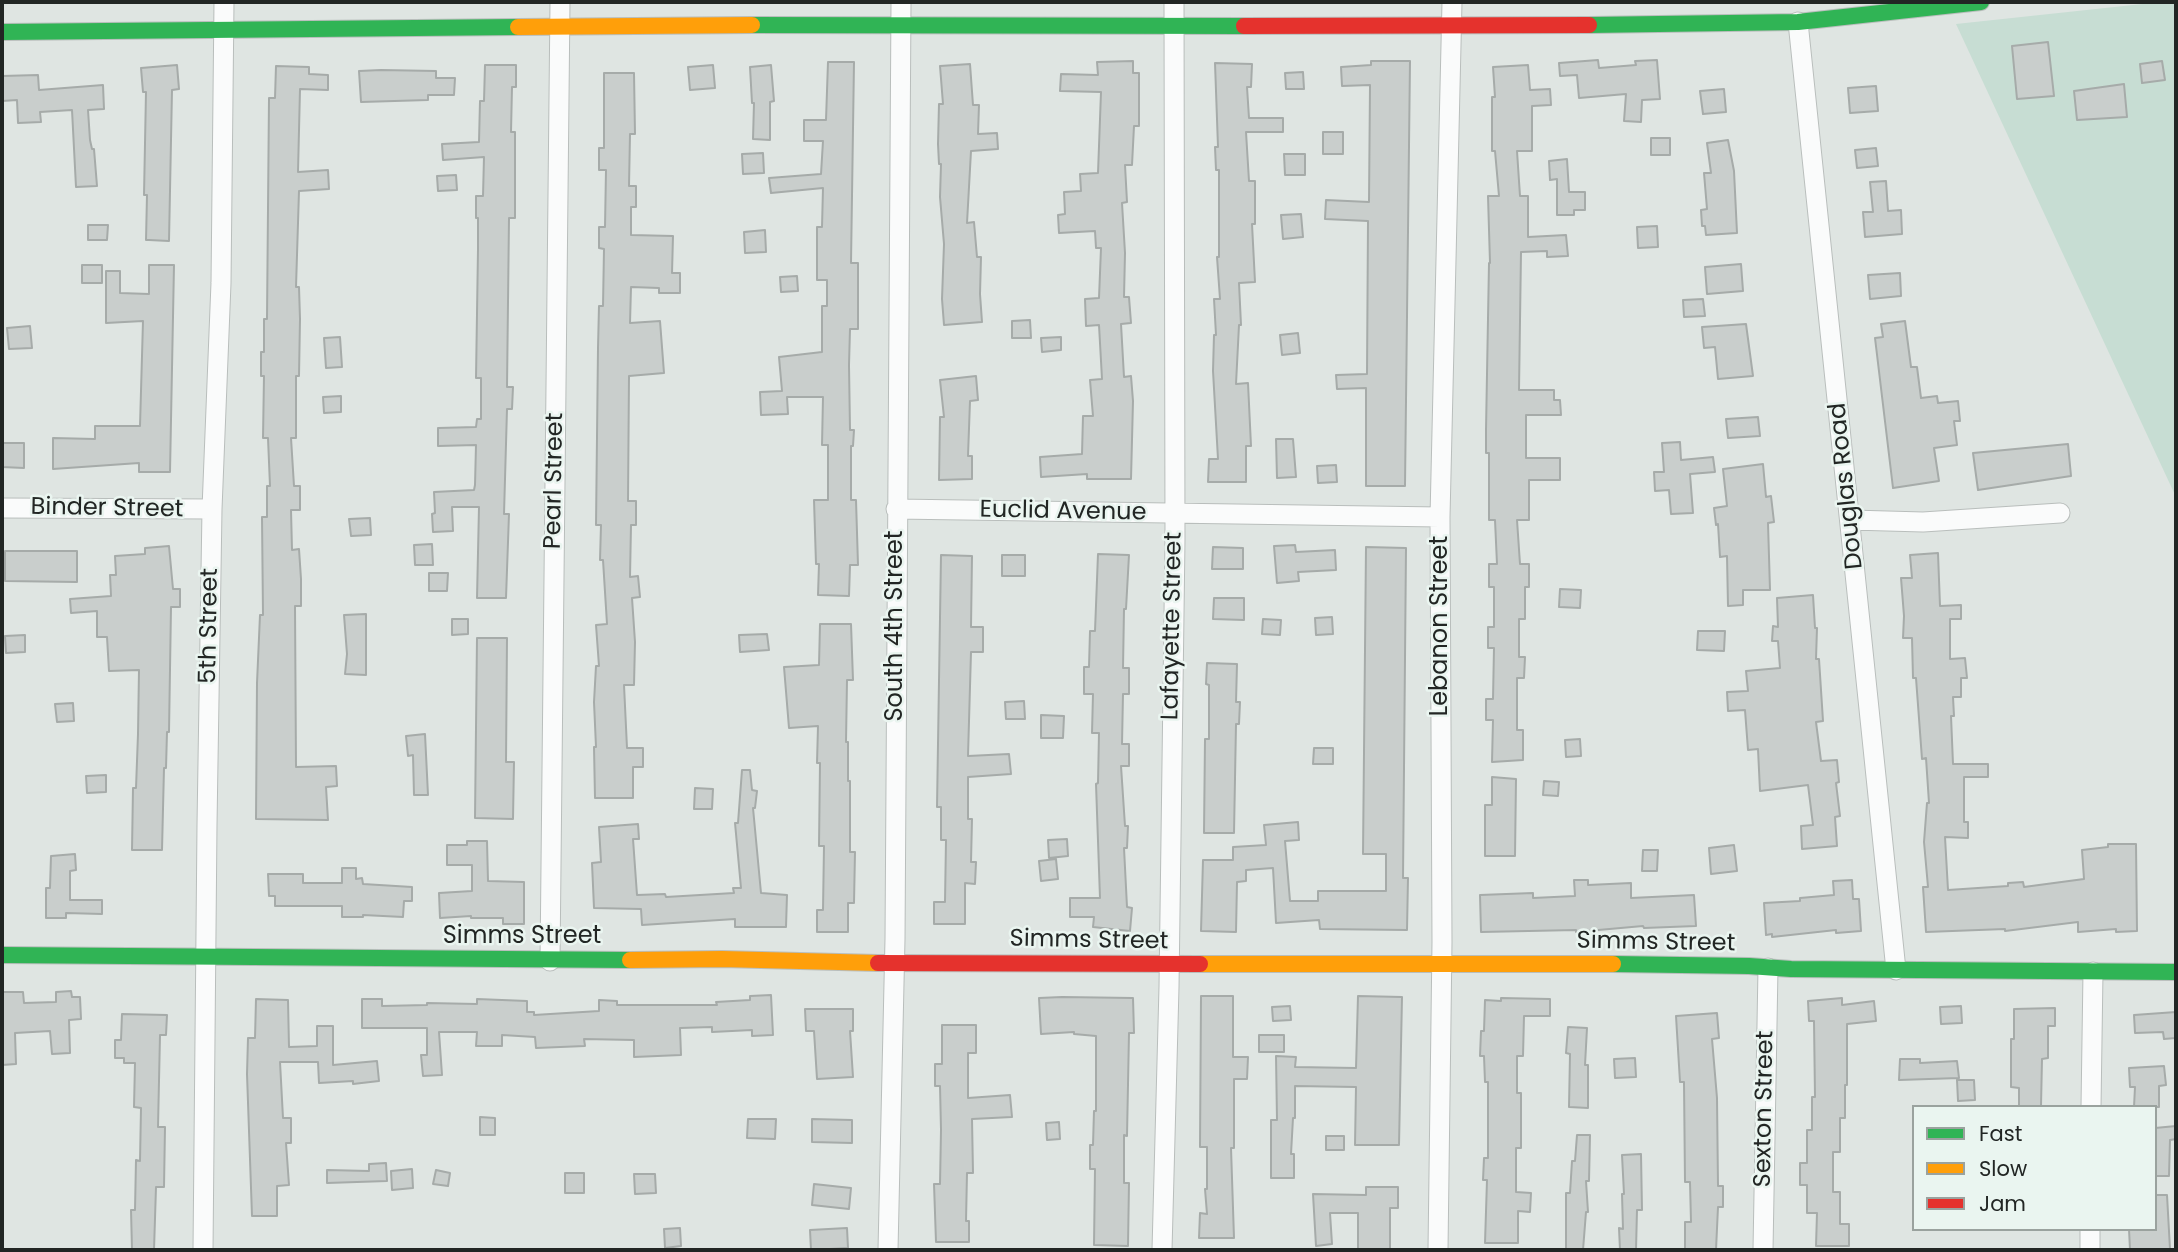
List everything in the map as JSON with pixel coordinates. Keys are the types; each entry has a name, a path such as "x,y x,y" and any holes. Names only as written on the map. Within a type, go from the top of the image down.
{"street":[{"name":"5th Street","path":"203,1250 212,509 221,283 224,2"},
{"name":"Pearl Street","path":"550,961 560,2"},
{"name":"South 4th Street","path":"888,1250 894,963 901,2"},
{"name":"Lafayette Street","path":"1162,1250 1170,965 1175,514 1174,2"},
{"name":"Lebanon Street","path":"1438,1250 1442,965 1440,517 1452,2"},
{"name":"Douglas Road","path":"1796,2 1896,970"},
{"path":"2,32 900,24 1452,27 1798,22 1981,2"},
{"name":"Binder Street","path":"2,508 212,509"},
{"name":"Euclid Avenue","path":"896,509 1440,517"},
{"path":"1851,520 1923,522 2060,513"},
{"name":"Simms Street","path":"2,955 1170,965 1604,964 2176,972"},
{"name":"Sexton Street","path":"1763,1250 1768,968"},
{"path":"2091,1105 2093,972"},
{"path":"2090,1231 2090,1250"}],"green space":[{"path":"2176,2 2176,497 1956,24"}],"building":[{"path":"2048,42 2054,96 2017,99 2012,46"},
{"path":"1598,60 1599,68 1657,60 1660,99 1642,100 1641,122 1624,121 1626,94 1579,98 1577,75 1560,76 1559,63"},
{"path":"1133,61 1133,73 1139,73 1139,126 1134,126 1132,165 1125,165 1127,202 1122,203 1124,297 1129,297 1131,323 1121,324 1124,377 1131,376 1133,401 1131,479 1087,479 1087,474 1041,477 1040,457 1082,454 1083,416 1093,416 1090,380 1102,379 1099,325 1086,326 1085,299 1099,298 1101,248 1096,248 1095,231 1059,233 1058,215 1065,214 1064,192 1081,191 1080,174 1098,173 1101,92 1060,91 1061,74 1098,75 1097,62"},
{"path":"1371,61 1410,61 1405,486 1366,486 1366,388 1337,389 1336,375 1367,374 1368,221 1325,219 1326,200 1369,202 1370,85 1342,86 1341,67 1371,65"},
{"path":"2162,61 2165,80 2142,83 2140,64"},
{"path":"828,62 854,62 851,263 858,263 858,329 850,329 849,365 850,430 854,430 851,446 851,500 856,500 858,565 850,565 849,596 818,595 819,564 816,564 814,500 828,500 828,445 822,445 823,397 787,397 788,414 761,415 760,392 782,391 779,357 822,352 822,306 827,306 827,280 817,280 817,227 822,227 823,188 771,193 769,178 821,174 823,141 804,141 804,120 826,120"},
{"path":"1215,63 1252,64 1251,87 1247,87 1249,118 1283,118 1283,132 1246,132 1249,181 1255,181 1255,224 1252,224 1255,282 1239,283 1241,325 1236,384 1248,383 1251,446 1246,446 1246,482 1208,482 1209,459 1218,459 1213,371 1216,335 1214,299 1220,299 1217,257 1219,170 1216,170 1215,147 1218,147"},
{"path":"970,64 973,105 979,105 978,134 997,133 998,149 971,151 967,223 974,222 977,257 981,257 982,322 944,325 944,244 938,144 939,104 943,104 940,66"},
{"path":"177,65 179,89 172,90 169,241 146,240 146,92 143,92 141,68"},
{"path":"485,65 516,65 516,87 512,87 511,132 515,132 515,218 509,218 507,387 513,387 512,409 507,409 504,514 509,514 506,598 477,598 479,507 452,507 453,531 433,532 432,514 435,513 434,492 474,490 475,485 476,445 438,446 438,428 476,427 477,419 481,419 481,378 476,378 476,196 483,196 484,157 443,160 442,144 479,142 480,101 484,101"},
{"path":"713,65 715,88 690,90 688,67"},
{"path":"771,65 774,101 770,102 770,140 753,139 754,103 750,67"},
{"path":"1528,65 1530,90 1550,89 1551,105 1532,106 1532,151 1517,151 1520,196 1528,196 1528,237 1566,235 1568,256 1547,257 1547,251 1521,252 1519,390 1554,390 1554,400 1560,400 1561,415 1526,415 1526,458 1560,458 1560,480 1529,480 1529,520 1517,520 1520,564 1529,564 1529,587 1525,587 1525,619 1519,619 1519,657 1525,657 1524,678 1517,678 1517,730 1523,730 1523,760 1492,762 1493,720 1486,720 1486,699 1493,699 1494,648 1488,648 1488,627 1494,627 1494,587 1489,587 1489,564 1497,564 1495,520 1489,520 1489,453 1486,453 1486,430 1490,263 1488,196 1499,196 1495,151 1492,151 1492,97 1495,97 1493,67"},
{"path":"276,66 309,67 309,74 328,75 328,90 300,89 298,172 328,170 329,189 299,191 296,287 299,287 299,376 296,376 296,438 291,438 294,486 300,486 300,510 291,510 292,550 299,549 301,579 301,606 295,606 296,767 336,766 337,786 326,787 328,820 256,819 257,683 260,615 263,615 262,517 267,517 267,486 270,486 268,438 263,438 264,376 261,376 261,352 264,352 264,319 267,319 269,98 275,98"},
{"path":"359,71 436,71 436,78 455,78 454,95 428,95 428,100 361,102"},
{"path":"1303,72 1304,89 1286,89 1285,73"},
{"path":"604,73 634,73 635,134 630,134 629,186 636,186 636,207 631,207 631,235 673,236 672,273 680,273 680,293 659,293 659,288 631,287 630,323 660,321 664,373 629,376 628,501 636,501 636,525 631,525 630,577 638,576 640,597 632,598 634,685 624,685 627,748 643,748 643,767 633,767 633,798 595,798 594,702 596,666 599,666 596,625 607,624 603,560 600,560 601,525 596,525 599,306 603,306 604,249 599,248 599,227 605,227 606,170 599,170 599,148 604,148"},
{"path":"38,75 39,90 103,85 104,109 88,110 97,186 76,187 72,110 40,112 41,122 18,123 17,100 2,101 2,76"},
{"path":"2124,84 2127,117 2077,120 2074,91"},
{"path":"1876,86 1878,111 1850,113 1848,88"},
{"path":"1724,89 1726,112 1703,114 1700,91"},
{"path":"1323,132 1343,132 1343,154 1323,154"},
{"path":"1651,138 1670,138 1670,155 1651,155"},
{"path":"1728,140 1734,171 1737,233 1706,235 1705,226 1702,226 1701,210 1707,209 1704,173 1711,173 1707,143"},
{"path":"1876,148 1878,166 1857,168 1855,150"},
{"path":"763,153 764,173 743,174 742,154"},
{"path":"1284,154 1305,154 1305,175 1285,175"},
{"path":"1567,159 1569,192 1585,192 1585,210 1574,210 1574,215 1557,215 1557,179 1550,180 1549,161"},
{"path":"456,175 457,190 438,191 437,176"},
{"path":"1886,181 1888,211 1901,210 1902,234 1865,237 1863,212 1873,212 1870,182"},
{"path":"1301,214 1303,237 1283,239 1281,215"},
{"path":"88,225 108,225 107,240 88,240"},
{"path":"1657,226 1658,247 1638,248 1637,227"},
{"path":"765,230 766,252 745,253 744,232"},
{"path":"1741,264 1743,291 1707,294 1705,267"},
{"path":"82,265 102,265 102,283 82,283"},
{"path":"149,265 174,265 170,472 139,472 139,463 53,469 53,438 95,439 95,426 140,426 143,321 106,323 106,271 120,271 120,293 149,294"},
{"path":"1900,273 1901,296 1870,299 1868,275"},
{"path":"797,276 798,291 781,292 780,277"},
{"path":"1703,299 1705,316 1684,317 1683,300"},
{"path":"1030,320 1031,338 1012,338 1012,321"},
{"path":"1905,321 1911,367 1917,367 1921,398 1937,396 1938,403 1958,401 1960,421 1954,421 1957,445 1934,448 1939,481 1893,488 1875,338 1883,337 1881,324"},
{"path":"1746,324 1753,376 1718,379 1715,347 1704,348 1702,327"},
{"path":"30,326 32,348 9,349 7,328"},
{"path":"1298,333 1300,353 1282,355 1280,335"},
{"path":"340,337 342,367 326,368 324,338"},
{"path":"1061,337 1061,350 1042,352 1041,338"},
{"path":"976,376 978,400 970,401 968,456 972,456 972,479 939,480 940,417 944,417 940,380"},
{"path":"341,396 341,412 324,413 323,397"},
{"path":"1758,417 1760,436 1728,438 1726,419"},
{"path":"1276,439 1293,439 1296,477 1277,478"},
{"path":"1680,442 1681,460 1713,457 1715,472 1690,474 1693,513 1671,514 1669,490 1655,491 1654,472 1664,472 1662,443"},
{"path":"2,443 24,443 24,468 2,467"},
{"path":"2068,444 2071,476 1978,490 1973,453"},
{"path":"1763,464 1766,497 1771,496 1774,522 1768,523 1770,590 1743,590 1743,605 1728,606 1727,556 1720,557 1714,508 1727,506 1723,469"},
{"path":"1336,465 1337,482 1318,483 1317,466"},
{"path":"370,518 371,535 351,536 349,519"},
{"path":"432,544 433,565 415,565 414,545"},
{"path":"1295,545 1296,552 1335,550 1336,570 1298,572 1299,581 1277,583 1274,546"},
{"path":"169,546 173,589 180,589 180,607 171,607 169,732 164,768 162,850 132,850 139,670 109,671 107,637 97,637 97,611 71,613 70,599 111,596 110,575 116,575 115,556 145,554 145,548"},
{"path":"1213,547 1243,548 1243,569 1212,569"},
{"path":"1366,547 1406,548 1403,878 1408,878 1407,930 1320,929 1319,920 1276,923 1273,868 1246,870 1246,881 1237,882 1236,932 1201,931 1203,860 1233,860 1233,847 1266,845 1264,825 1298,822 1299,840 1285,841 1290,901 1318,901 1318,891 1386,891 1386,854 1363,854"},
{"path":"5,551 77,551 77,582 5,581"},
{"path":"1938,553 1940,606 1961,605 1961,619 1950,619 1950,659 1965,658 1967,678 1961,678 1961,697 1953,697 1953,764 1988,764 1988,777 1964,777 1964,822 1968,822 1968,838 1945,837 1948,890 2008,886 2008,883 2023,882 2024,887 2084,879 2082,850 2108,847 2108,844 2136,844 2137,931 2116,932 2116,929 2078,932 2078,922 2005,931 1926,932 1923,887 1928,887 1924,842 1929,803 1926,758 1922,759 1916,678 1913,678 1912,638 1903,638 1901,578 1912,578 1910,555"},
{"path":"1098,554 1129,555 1124,609 1123,668 1129,668 1129,694 1123,694 1122,744 1129,744 1129,766 1121,766 1125,826 1128,826 1127,848 1124,848 1127,907 1132,908 1130,931 1093,927 1094,917 1070,917 1070,898 1100,898 1096,784 1099,733 1092,733 1093,694 1084,694 1084,667 1089,667 1090,631 1095,631"},
{"path":"941,555 972,556 971,627 983,627 983,652 971,652 968,756 1009,754 1011,774 968,777 968,819 972,819 971,862 976,862 975,884 965,883 965,924 934,924 934,902 945,902 946,840 941,840 941,807 937,807"},
{"path":"1002,555 1025,555 1025,576 1002,576"},
{"path":"429,573 448,573 447,591 429,591"},
{"path":"1560,589 1581,590 1580,608 1559,607"},
{"path":"1813,595 1823,721 1816,722 1821,761 1837,760 1839,782 1836,783 1840,816 1835,817 1837,846 1802,849 1801,826 1813,825 1808,785 1760,791 1758,749 1748,750 1745,710 1728,711 1727,692 1748,691 1746,671 1780,668 1778,641 1772,641 1773,626 1778,627 1777,598"},
{"path":"1214,598 1244,598 1244,620 1213,619"},
{"path":"366,614 366,675 345,674 347,654 344,615"},
{"path":"1332,617 1333,634 1316,635 1315,618"},
{"path":"452,619 468,619 468,634 452,635"},
{"path":"1263,619 1281,620 1280,635 1262,634"},
{"path":"820,624 851,624 853,680 847,680 846,742 850,781 850,852 855,852 854,903 848,903 848,932 817,932 817,910 823,910 824,846 819,846 818,726 789,728 784,667 819,665"},
{"path":"1698,631 1725,631 1724,651 1697,650"},
{"path":"767,634 769,650 740,652 739,635"},
{"path":"25,635 25,652 6,653 5,636"},
{"path":"477,638 507,638 506,762 514,762 513,819 475,818"},
{"path":"1207,663 1237,664 1236,702 1240,702 1239,724 1236,724 1234,833 1204,833 1205,739 1209,739"},
{"path":"1024,701 1025,719 1006,719 1005,702"},
{"path":"73,703 74,721 57,722 55,704"},
{"path":"1041,715 1064,716 1063,738 1041,738"},
{"path":"425,734 428,795 414,795 413,755 408,756 406,736"},
{"path":"1580,739 1581,756 1566,757 1565,740"},
{"path":"1314,748 1333,748 1333,764 1313,764"},
{"path":"742,770 750,770 752,790 757,791 753,808 761,893 787,895 786,927 735,927 735,919 642,925 641,909 594,908 592,863 601,862 599,827 638,824 639,839 633,839 637,895 665,894 666,897 734,893 733,888 741,888 735,823 738,823"},
{"path":"106,775 106,792 87,793 86,776"},
{"path":"1492,777 1516,779 1515,856 1485,856 1485,805 1492,805"},
{"path":"1544,781 1559,782 1558,796 1543,795"},
{"path":"695,788 713,789 712,809 694,809"},
{"path":"1067,839 1068,856 1049,858 1048,840"},
{"path":"467,841 487,841 488,881 524,882 524,924 503,924 503,918 440,918 439,893 472,891 472,865 447,865 447,845 467,845"},
{"path":"1734,845 1737,871 1711,874 1709,848"},
{"path":"1643,850 1658,850 1657,871 1642,871"},
{"path":"75,854 76,870 70,871 70,900 102,900 102,914 66,913 66,918 46,918 46,888 50,888 51,856"},
{"path":"1056,859 1058,879 1041,881 1039,861"},
{"path":"342,868 356,868 356,879 362,878 363,884 412,887 412,901 404,901 403,917 342,917 342,906 275,906 275,896 269,896 268,874 303,874 303,883 342,883"},
{"path":"1574,880 1588,880 1588,885 1631,883 1631,898 1694,895 1696,926 1643,926 1576,932 1481,932 1480,895 1533,893 1533,898 1575,896"},
{"path":"1852,880 1853,899 1859,899 1861,931 1836,933 1836,930 1772,937 1772,934 1766,935 1764,903 1800,901 1800,898 1834,895 1833,881"},
{"path":"71,991 72,997 80,997 81,1019 69,1020 70,1053 52,1054 50,1031 15,1033 16,1064 2,1065 2,992 23,992 24,1003 56,1002 56,992"},
{"path":"771,995 773,1035 752,1036 752,1030 712,1032 712,1027 680,1028 681,1055 634,1057 634,1040 584,1039 585,1046 536,1048 535,1037 502,1035 502,1046 476,1046 477,1032 439,1032 442,1075 423,1076 421,1055 427,1055 427,1028 362,1028 362,999 382,999 382,1006 477,1004 477,999 527,1001 527,1012 534,1012 534,1015 599,1011 599,1000 617,1001 617,1005 717,1005 716,1002 750,1000 750,996"},
{"path":"1201,996 1233,996 1233,1057 1248,1057 1247,1079 1234,1079 1234,1148 1231,1148 1234,1238 1199,1238 1200,1213 1207,1214 1207,1147 1200,1147"},
{"path":"1358,996 1402,997 1399,1145 1355,1145 1356,1087 1295,1086 1291,1154 1294,1154 1294,1178 1271,1178 1271,1120 1277,1120 1276,1056 1296,1057 1295,1067 1356,1068"},
{"path":"1039,998 1133,998 1134,1033 1129,1033 1127,1136 1124,1135 1124,1183 1129,1183 1128,1246 1094,1245 1095,1169 1090,1169 1090,1145 1093,1145 1096,1111 1096,1036 1074,1032 1041,1034"},
{"path":"1501,998 1550,999 1550,1016 1524,1016 1523,1056 1517,1056 1517,1093 1521,1093 1521,1148 1516,1148 1516,1192 1531,1193 1530,1212 1518,1211 1518,1243 1485,1243 1487,1180 1483,1180 1484,1158 1488,1158 1488,1082 1485,1082 1484,1056 1480,1056 1481,1031 1484,1031 1485,1000 1501,1001"},
{"path":"1842,998 1842,1005 1874,1001 1876,1021 1847,1024 1845,1118 1840,1118 1840,1152 1833,1152 1833,1192 1840,1192 1840,1224 1849,1224 1849,1246 1816,1246 1817,1213 1807,1213 1807,1185 1800,1185 1800,1163 1807,1163 1807,1130 1812,1130 1812,1097 1815,1097 1814,1021 1809,1021 1808,1001"},
{"path":"256,999 288,1000 289,1047 317,1046 317,1026 333,1026 333,1065 377,1061 379,1081 353,1084 353,1081 319,1083 318,1062 280,1062 283,1118 291,1118 291,1143 286,1143 289,1185 277,1186 277,1216 252,1216 247,1074 248,1038 255,1038"},
{"path":"1290,1006 1291,1020 1273,1021 1272,1007"},
{"path":"1961,1006 1962,1023 1941,1024 1940,1007"},
{"path":"2055,1008 2055,1026 2048,1026 2048,1058 2042,1059 2041,1105 2019,1105 2019,1088 2011,1087 2014,1009"},
{"path":"805,1009 853,1009 853,1031 850,1031 853,1077 817,1079 814,1031 806,1031"},
{"path":"2176,1012 2176,1038 2164,1039 2163,1032 2135,1033 2134,1015"},
{"path":"1717,1013 1719,1038 1712,1039 1717,1098 1718,1186 1723,1186 1723,1207 1718,1207 1716,1250 1685,1250 1685,1222 1691,1222 1690,1182 1685,1182 1684,1082 1680,1082 1676,1016"},
{"path":"122,1014 167,1015 166,1035 160,1035 158,1127 165,1127 164,1187 156,1187 154,1250 132,1250 131,1210 135,1210 136,1160 140,1161 141,1108 134,1107 135,1063 124,1063 124,1058 115,1058 115,1040 121,1040"},
{"path":"942,1025 976,1025 976,1053 968,1053 968,1098 1010,1095 1012,1117 972,1119 973,1173 967,1173 966,1221 969,1221 969,1242 936,1242 934,1184 940,1184 941,1130 940,1086 935,1086 935,1064 942,1064"},
{"path":"1568,1027 1587,1028 1585,1065 1588,1065 1588,1108 1569,1107 1570,1054 1566,1053"},
{"path":"1259,1035 1284,1035 1284,1052 1259,1052"},
{"path":"1635,1058 1636,1077 1615,1078 1614,1059"},
{"path":"1900,1059 1920,1059 1920,1063 1957,1061 1959,1078 1899,1080"},
{"path":"2164,1066 2166,1085 2159,1086 2159,1107 2134,1105 2135,1087 2130,1087 2129,1068"},
{"path":"1957,1080 1974,1080 1975,1100 1958,1101"},
{"path":"480,1117 495,1118 495,1135 480,1135"},
{"path":"748,1119 776,1119 775,1139 747,1138"},
{"path":"812,1119 852,1120 852,1143 812,1142"},
{"path":"1059,1122 1060,1139 1047,1140 1046,1123"},
{"path":"2176,1126 2176,1139 2170,1140 2169,1176 2157,1176 2157,1128"},
{"path":"1577,1135 1590,1135 1589,1181 1586,1181 1588,1212 1583,1250 1566,1250 1566,1193 1570,1193"},
{"path":"1326,1136 1344,1136 1344,1150 1326,1150"},
{"path":"1641,1154 1642,1210 1637,1210 1636,1250 1620,1250 1619,1228 1623,1229 1624,1194 1622,1155"},
{"path":"386,1163 387,1181 327,1183 327,1170 369,1171 369,1164"},
{"path":"412,1169 413,1188 392,1190 391,1171"},
{"path":"436,1170 450,1173 448,1186 433,1184"},
{"path":"565,1173 584,1173 584,1193 565,1193"},
{"path":"634,1174 655,1174 656,1193 635,1194"},
{"path":"814,1184 851,1188 849,1209 812,1205"},
{"path":"1366,1187 1398,1187 1398,1208 1390,1208 1390,1250 1358,1250 1358,1213 1330,1213 1332,1244 1316,1246 1313,1194 1366,1195"},
{"path":"2157,1195 2167,1195 2170,1249 2130,1250 2129,1231 2157,1231"},
{"path":"680,1228 681,1246 665,1248 664,1229"},
{"path":"847,1228 848,1248 811,1250 810,1230"}],"traffic: fast":[{"path":"1589,25 1798,22 1981,2"},
{"path":"752,25 1244,26"},
{"path":"2,32 518,27"},
{"path":"2,955 630,960"},
{"path":"1613,964 1791,969 2176,972"}],"traffic: slow":[{"path":"518,27 752,25"},
{"path":"630,960 722,959 878,963"},
{"path":"1200,964 1613,964"}],"traffic: jam":[{"path":"1244,26 1589,25"},
{"path":"878,963 1200,964"}]}
